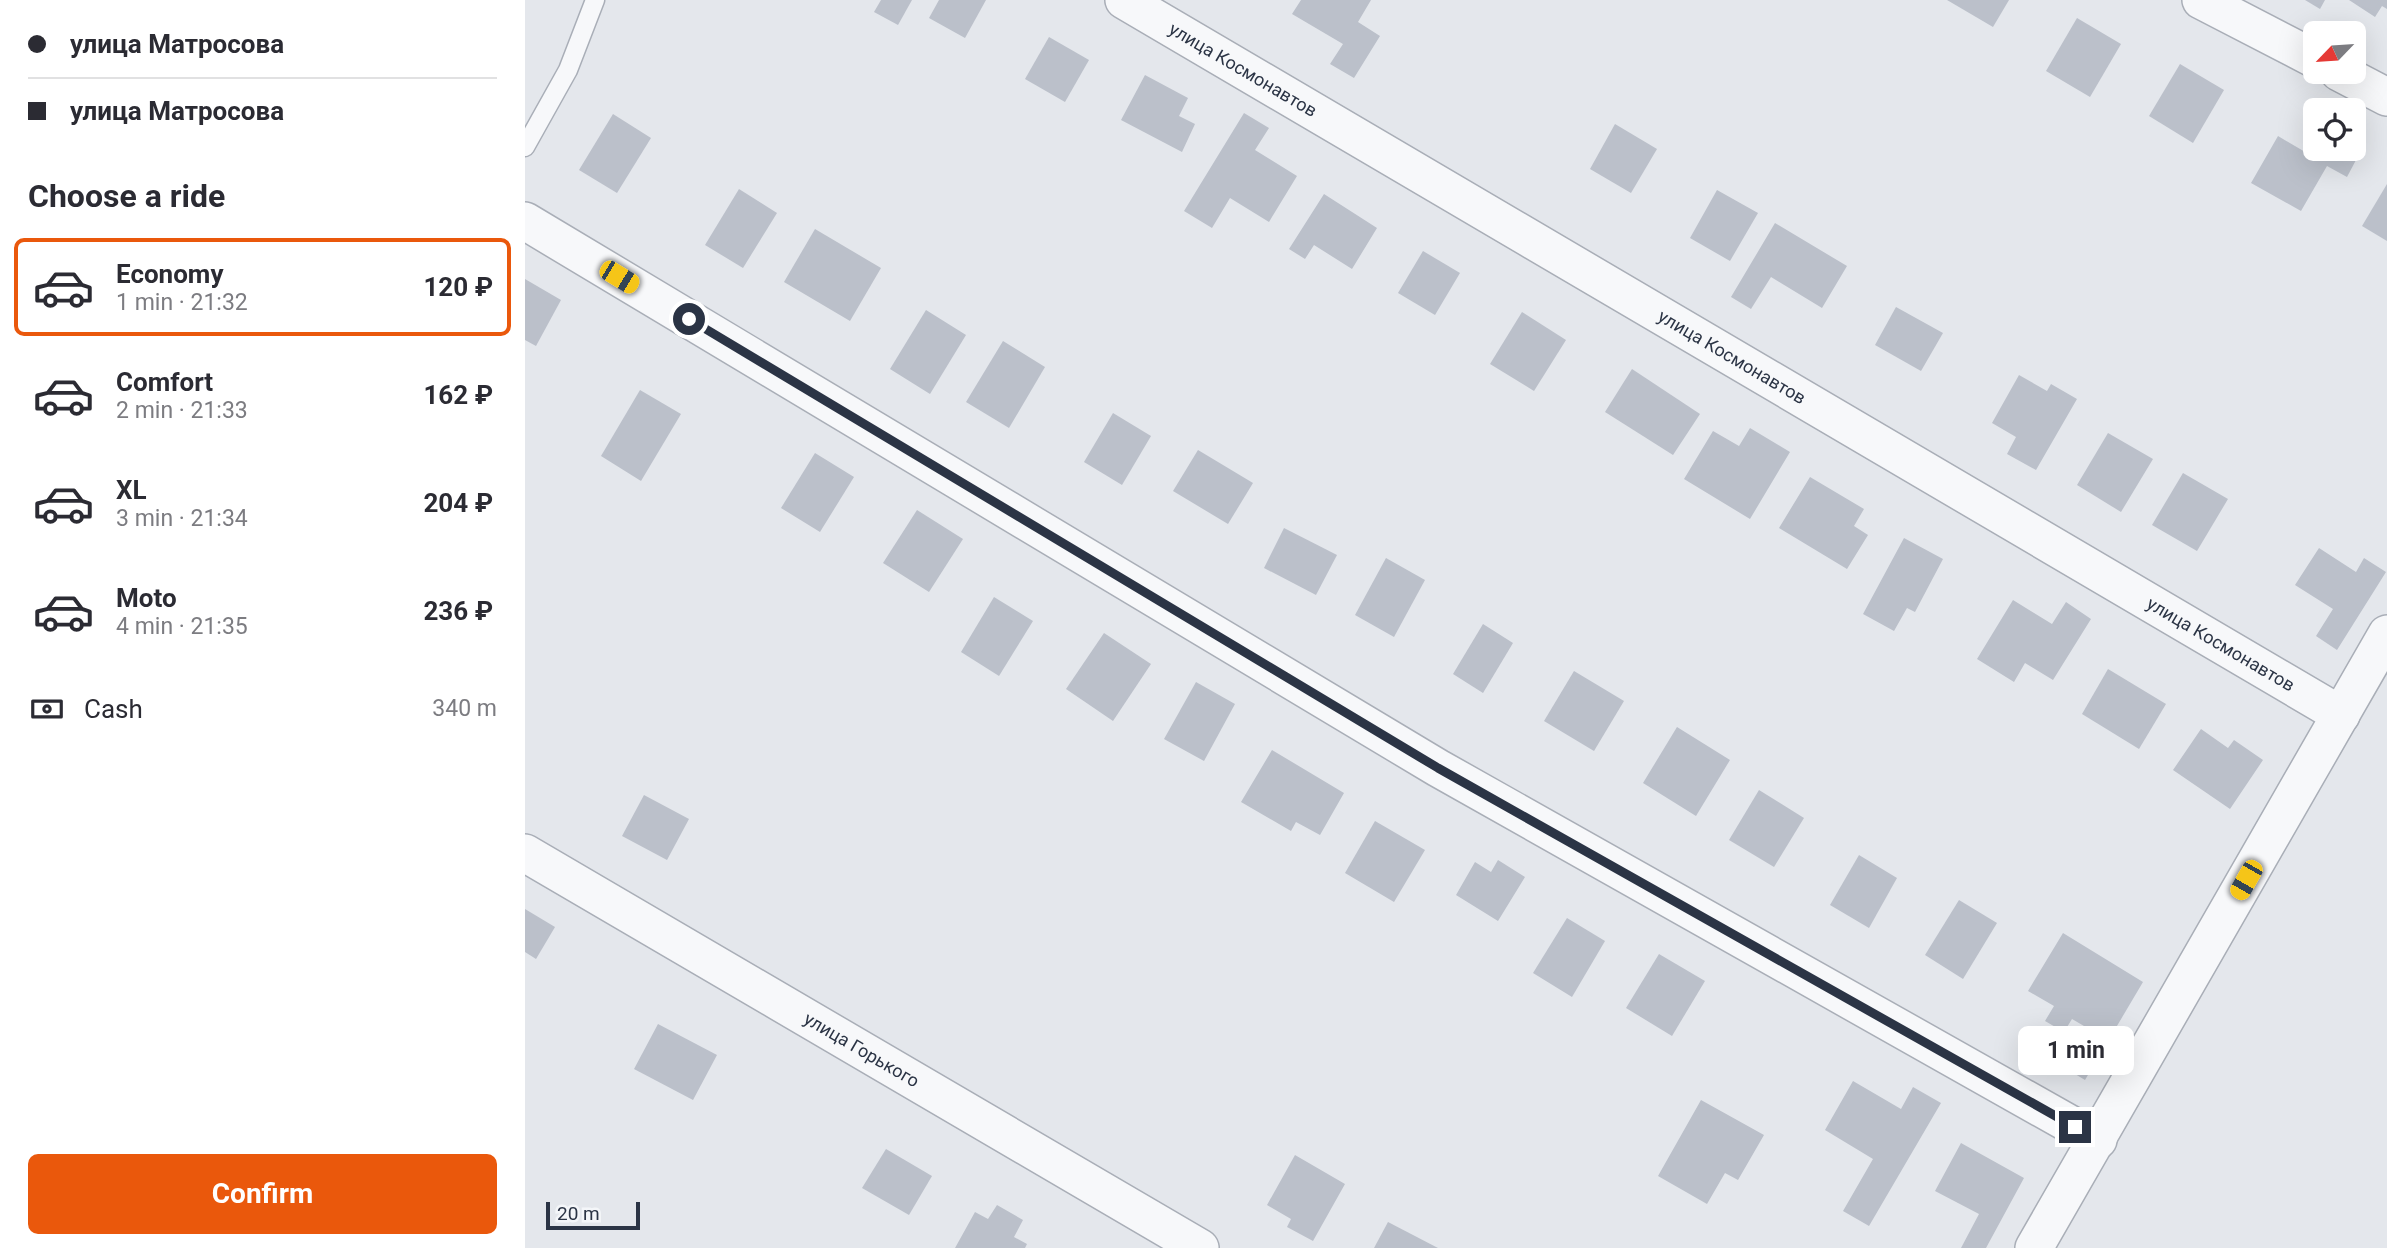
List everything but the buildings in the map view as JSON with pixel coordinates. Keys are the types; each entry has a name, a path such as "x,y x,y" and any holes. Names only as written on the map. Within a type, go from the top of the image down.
{"street":[{"name":"улица Космонавтов","path":"1124,0 2341,715"},
{"path":"2201,0 2303,53"},
{"path":"2362,84 2387,97"},
{"path":"525,221 1438,768 2098,1140"},
{"path":"2034,1248 2387,634"},
{"name":"улица Горького","path":"525,853 1200,1248"}],"lane":[{"path":"525,147 568,70 595,0"}],"route":[{"path":"689,319 1438,768 2075,1127"}]}
